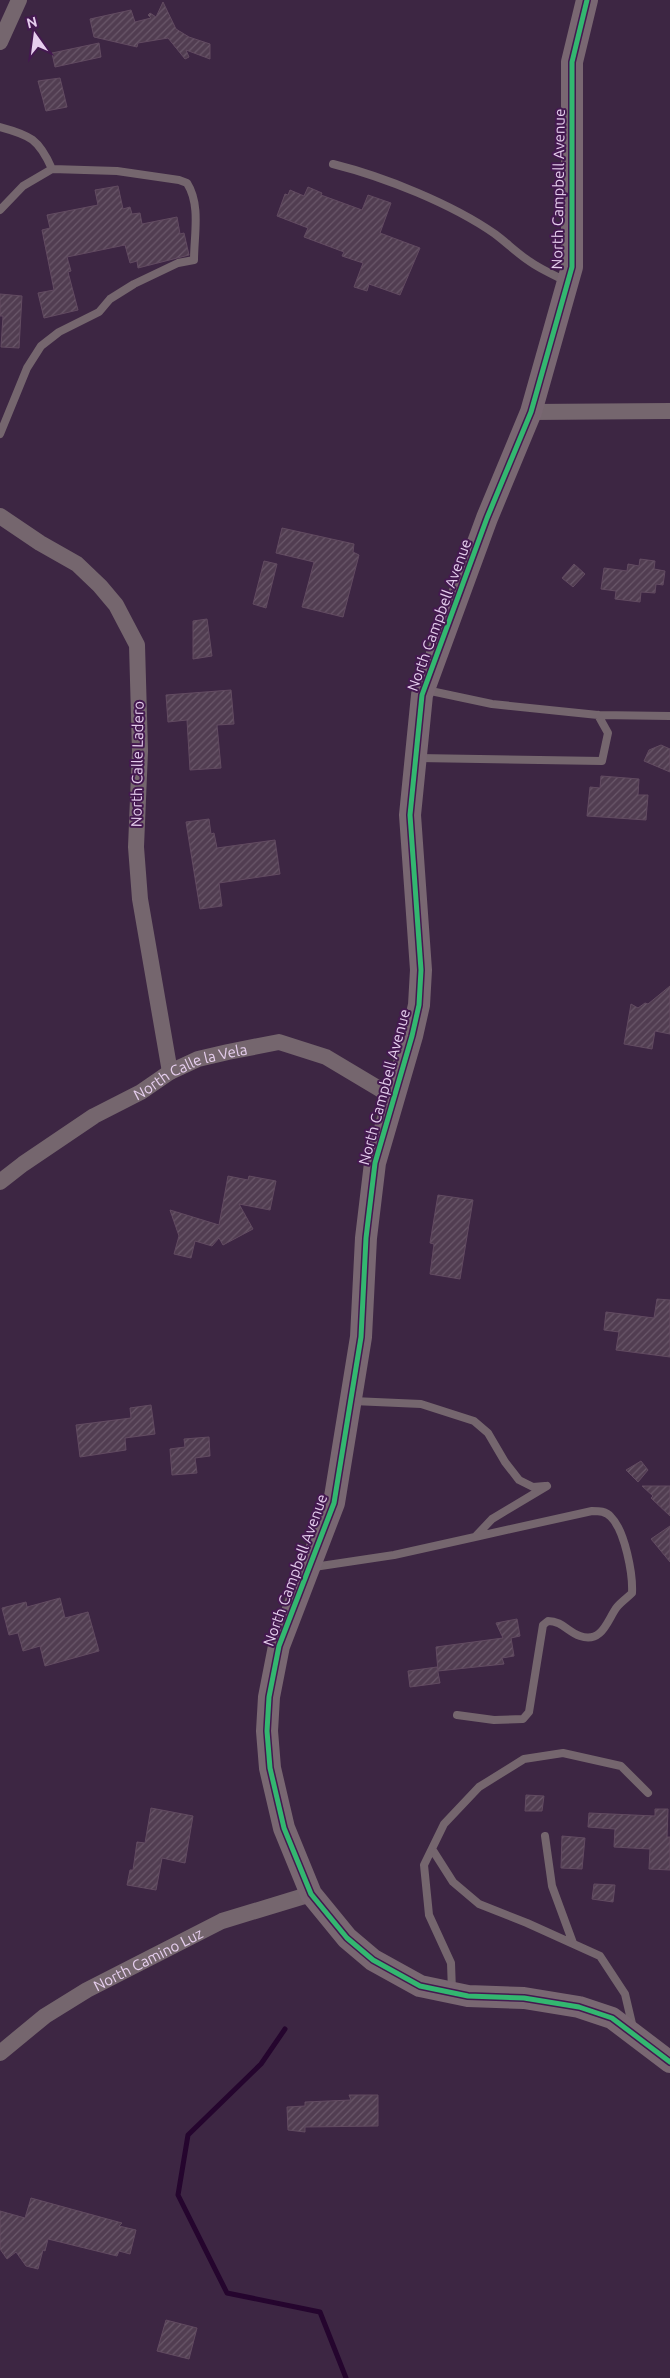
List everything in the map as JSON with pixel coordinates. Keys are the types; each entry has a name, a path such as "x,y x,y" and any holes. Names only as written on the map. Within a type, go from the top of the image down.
{"main road":[{"name":"North Campbell Avenue","path":"587,0 572,62 572,267 532,412 487,518 424,689 410,815 421,970 419,996 412,1036 375,1163 366,1238 361,1337 334,1503 279,1646 269,1698 267,1730 270,1768 284,1828 311,1894 347,1938 373,1960 420,1986 468,1996 524,1998 579,2007 612,2018 670,2062"}],"street":[{"path":"0,42 19,0"},
{"path":"532,412 670,412"},
{"name":"North Calle Ladero","path":"0,516 40,543 77,564 100,586 116,606 137,646 140,751 136,847 140,899 170,1072"},
{"name":"North Calle la Vela","path":"0,1182 23,1164 94,1116 141,1092 170,1072 198,1060 279,1042 326,1057 393,1097"},
{"name":"North Camino Luz","path":"0,2053 45,2016 87,1990 205,1929 222,1921 311,1894"}],"lane":[{"path":"0,127 25,134 36,141 45,152 52,169"},
{"path":"333,164 365,172 402,186 460,214 495,234 530,262 568,282"},
{"path":"0,210 24,186 52,169 117,171 188,183 193,192 196,205 194,260 178,263 134,284 110,299 99,312 59,332 41,346 27,368 0,434"},
{"path":"424,689 492,704 598,715 670,716"},
{"path":"416,758 602,761 608,734 598,715"},
{"path":"350,1401 420,1404 474,1421 488,1433 505,1462 519,1480 533,1487 548,1486 492,1518 475,1537"},
{"path":"309,1568 394,1555 592,1511 603,1512 611,1517 620,1535 633,1575 632,1593 617,1607 607,1627 592,1636 581,1637 556,1621 548,1621 543,1626 529,1712 523,1719 494,1720 457,1715"},
{"path":"452,1993 451,1963 429,1915 424,1865 444,1824 479,1787 524,1759 563,1754 620,1766 648,1793"},
{"path":"545,1836 552,1886 573,1943"},
{"path":"432,1849 453,1882 478,1904 600,1956 625,1994 635,2036"}],"building":[{"path":"163,2 176,29 189,37 210,44 210,59 186,50 189,57 185,59 168,38 138,43 137,47 94,37 90,19 131,10 135,22 151,18 148,15 150,13 156,17"},
{"path":"99,43 101,57 55,67 52,53"},
{"path":"60,78 67,107 46,111 38,81"},
{"path":"118,186 123,209 130,207 132,214 140,213 142,224 177,217 180,234 184,233 189,255 138,268 137,261 130,263 125,245 67,257 71,271 68,272 78,310 44,318 38,293 54,290 42,230 50,228 47,215 98,205 95,190"},
{"path":"308,187 322,193 321,195 362,210 368,195 391,203 380,233 420,248 400,295 369,284 367,291 354,287 363,263 342,256 344,252 304,237 308,228 277,216 285,194 288,195 290,190 304,196"},
{"path":"0,294 22,296 19,348 1,347 3,316 0,316"},
{"path":"282,528 354,544 353,552 359,555 343,617 302,607 314,562 276,553"},
{"path":"640,559 655,561 654,569 665,571 663,585 656,584 655,593 641,592 640,602 615,599 616,591 601,589 604,568 627,571 628,564 639,566"},
{"path":"264,561 277,564 266,608 253,604"},
{"path":"574,564 585,574 573,587 562,578"},
{"path":"207,619 212,656 193,659 193,621"},
{"path":"231,690 234,724 217,725 221,768 190,770 187,720 168,722 166,695"},
{"path":"661,745 670,749 670,772 644,761 649,750"},
{"path":"601,776 639,779 638,795 648,795 646,820 587,816 590,787 600,788"},
{"path":"209,819 211,834 214,833 217,848 275,840 280,874 219,883 222,906 200,909 186,822"},
{"path":"670,986 670,1034 655,1031 652,1049 624,1044 631,1004 638,1008 645,1003 648,1004"},
{"path":"228,1176 248,1180 249,1176 276,1181 270,1210 239,1204 253,1229 223,1245 219,1238 212,1246 195,1241 191,1258 174,1254 179,1236 170,1210 219,1225"},
{"path":"438,1195 473,1200 460,1279 430,1274 434,1244 430,1243"},
{"path":"657,1299 670,1300 670,1357 616,1350 619,1332 604,1330 606,1312 654,1318"},
{"path":"151,1405 155,1434 125,1438 126,1450 80,1457 76,1425 131,1418 130,1408"},
{"path":"209,1437 210,1456 195,1458 197,1473 172,1475 170,1449 185,1447 184,1439"},
{"path":"641,1461 648,1470 638,1482 626,1470"},
{"path":"642,1486 670,1486 670,1516 651,1498 653,1496"},
{"path":"670,1526 670,1562 651,1539"},
{"path":"60,1598 65,1618 88,1612 99,1651 45,1666 40,1646 23,1651 18,1633 9,1635 2,1608 26,1602 27,1607"},
{"path":"517,1619 520,1636 511,1638 514,1656 502,1658 504,1664 438,1671 436,1647 503,1638 496,1623"},
{"path":"437,1667 440,1683 410,1687 408,1671"},
{"path":"526,1795 544,1796 542,1811 525,1811"},
{"path":"151,1808 193,1816 185,1863 162,1858 156,1890 127,1885 130,1870 133,1870 137,1842 145,1843"},
{"path":"655,1809 668,1809 667,1837 670,1837 670,1870 649,1869 650,1849 614,1847 615,1829 588,1827 589,1813 655,1816"},
{"path":"562,1836 585,1838 582,1869 561,1868"},
{"path":"594,1884 615,1885 613,1902 592,1899"},
{"path":"349,2095 378,2095 378,2126 305,2127 305,2132 288,2130 287,2107 305,2106 305,2102 351,2100"},
{"path":"31,2198 122,2223 119,2226 136,2230 130,2254 119,2251 117,2256 48,2239 38,2269 26,2266 16,2252 7,2259 0,2249 0,2211 25,2218"},
{"path":"166,2320 197,2328 189,2359 157,2351"}],"waterway":[{"path":"285,2029 261,2064 188,2135 178,2195 227,2293 320,2312 346,2378"}],"cycle path":[{"path":"587,0 572,62 572,267 531,412 487,518 422,695 410,815 421,970 419,1005 412,1036 375,1163 366,1238 361,1337 334,1503 279,1646 269,1697 267,1731 270,1768 284,1828 311,1894 347,1938 373,1960 420,1986 468,1996 524,1998 579,2007 612,2018 670,2062"}]}
